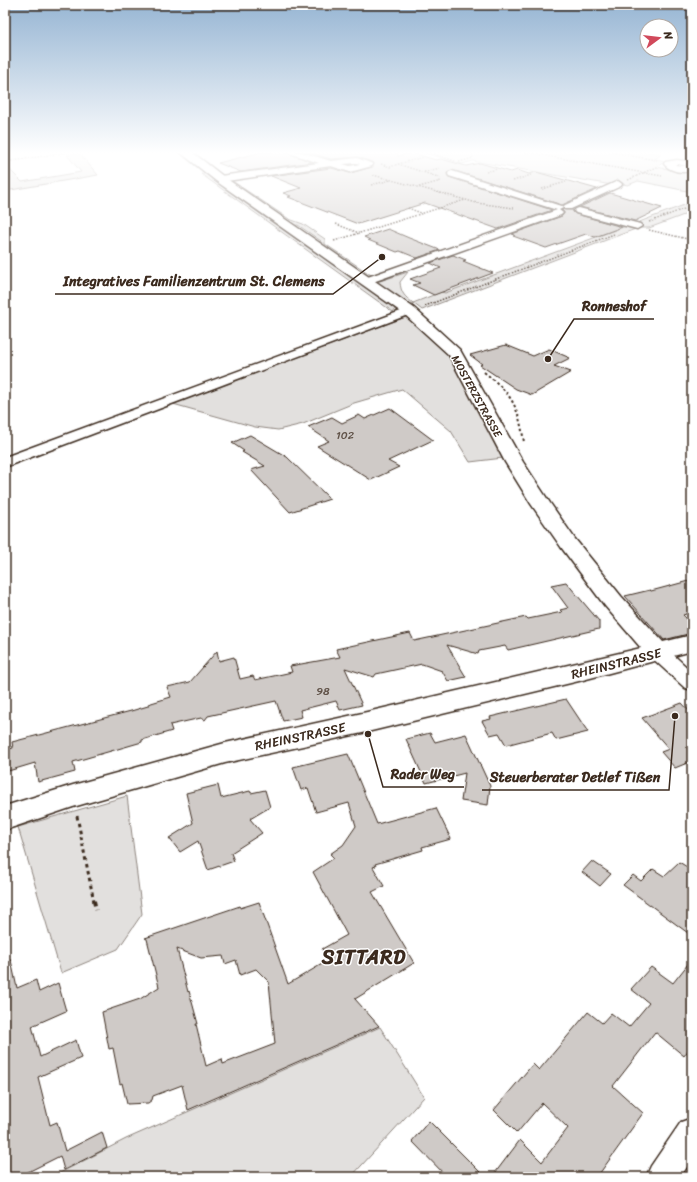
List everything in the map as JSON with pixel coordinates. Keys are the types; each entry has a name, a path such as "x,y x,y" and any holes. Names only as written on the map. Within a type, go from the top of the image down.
{"street":[{"name":"MOSTERZSTRASSE","path":"260,207 409,311 455,353 514,462 541,504 573,549 613,600 658,652 692,683"},
{"path":"547,207 572,215 578,214 579,211"},
{"path":"366,281 568,207"},
{"path":"568,207 637,226"},
{"path":"5,462 409,311"},
{"name":"RHEINSTRASSE","path":"5,818 73,796 225,753 366,722 692,644"},
{"path":"662,1177 692,1133"}],"path":[{"path":"316,246 443,207"},
{"path":"507,207 518,209"},
{"path":"409,311 689,207"},
{"path":"408,208 422,214"},
{"path":"336,224 359,233"},
{"path":"637,226 692,240"},
{"path":"480,369 499,383 513,398 519,411 525,447"},
{"path":"73,796 96,910"}],"shaded area":[{"path":"247,207 253,207 396,307 393,312"},
{"path":"265,207 271,207 289,219 303,224 325,239 325,244 380,281 408,272 400,282 400,286 407,298 413,303 409,305 315,243 321,241 298,225 291,226"},
{"path":"678,207 692,207 692,212 649,228 638,228 422,310 413,303 441,292 445,293 626,226 565,216 581,214 634,224"},
{"path":"408,316 441,346 452,361 503,458 470,462 451,431 402,389 354,403 303,424 278,430 255,427 173,404"},
{"path":"127,796 142,914 118,949 61,973 18,827"},
{"path":"380,1027 424,1097 351,1177 52,1177 126,1139"}],"building":[{"path":"314,207 412,207 358,224"},
{"path":"437,207 543,207 552,210 498,229"},
{"path":"581,207 662,208 635,221"},
{"path":"562,210 573,210 576,214 622,227 595,237 586,234 546,248 513,236 515,235 512,234 562,216 564,213"},
{"path":"388,229 440,250 417,258 400,251 397,252 364,237"},
{"path":"453,255 466,260 463,261 493,273 434,295 413,285 420,283 410,279 441,268 430,263"},
{"path":"506,345 533,356 549,349 570,358 554,366 571,372 532,395 516,389 480,365 482,364 470,355"},
{"path":"390,408 433,440 388,461 399,467 371,480 317,446 329,441 308,427 332,417 342,423 359,415 365,419"},
{"path":"250,435 287,457 330,499 290,512 251,470 265,466 242,452 244,451 232,443"},
{"path":"692,580 692,612 683,615 692,624 692,633 664,640 625,596 651,591"},
{"path":"566,582 599,621 599,629 508,650 505,646 479,651 478,654 447,645 466,677 448,681 442,671 422,664 376,674 374,677 345,668 362,705 340,710 336,701 300,710 302,717 283,721 276,701 208,716 205,720 201,718 170,725 172,731 142,740 142,742 73,762 75,772 38,782 35,763 5,772 5,750 13,748 12,742 131,711 171,697 167,687 190,682 217,651 219,661 234,657 240,679 253,676 255,680 292,672 290,666 340,657 336,649 410,633 414,641 526,617 528,619 562,612 560,610 568,608 551,585"},
{"path":"566,699 588,732 556,740 552,733 506,745 499,733 490,735 482,721 491,719 490,717"},
{"path":"682,703 692,714 692,761 675,768 661,752 669,749 642,718"},
{"path":"430,733 435,742 466,734 490,786 488,805 461,801 465,773 426,783 406,739"},
{"path":"348,754 377,824 436,808 451,839 422,847 423,850 375,864 376,866 373,867 384,886 372,892 414,963 355,999 379,1026 188,1110 182,1085 153,1096 152,1100 148,1103 127,1104 122,1083 120,1084 113,1048 109,1049 102,1012 140,999 159,987 147,939 145,938 240,906 240,908 259,902 288,984 329,960 322,949 347,935 313,872 334,858 330,854 343,845 356,826 349,803 316,812 308,788 301,790 293,767","holes":["177,949 201,958 223,956 225,964 236,960 240,975 256,969 269,982 275,1044 223,1064 222,1059 206,1066 196,1024 198,1024"]},
{"path":"218,785 221,798 250,791 251,793 265,790 270,807 250,819 262,833 231,853 234,861 208,870 198,841 180,852 169,838 193,823 186,793"},
{"path":"592,861 611,874 600,886 582,872"},
{"path":"679,862 692,870 692,936 623,885 633,875 641,881 653,869 664,876"},
{"path":"692,959 692,1045 684,1056 655,1032 613,1086 643,1113 597,1177 492,1177 520,1140 542,1162 568,1128 542,1103 517,1133 494,1110 533,1064 539,1070 588,1012 602,1023 611,1013 629,1027 649,1003 631,989 651,967 673,983"},
{"path":"11,960 17,988 36,980 39,992 58,983 66,1011 32,1026 40,1057 76,1040 81,1058 38,1077 50,1125 57,1122 65,1151 102,1132 107,1148 64,1170 60,1156 18,1177 5,1177 5,961"},
{"path":"429,1121 485,1177 447,1177 412,1141"}],"place":[{"name":"Integratives Familienzentrum St. Clemens","path":"382,257"},
{"name":"Ronneshof","path":"548,359"},
{"name":"Steuerberater Detlef Tißen","path":"675,716"},
{"name":"Rader Weg","path":"368,734"}],"district":[{"name":"SITTARD","path":"364,957"}]}
